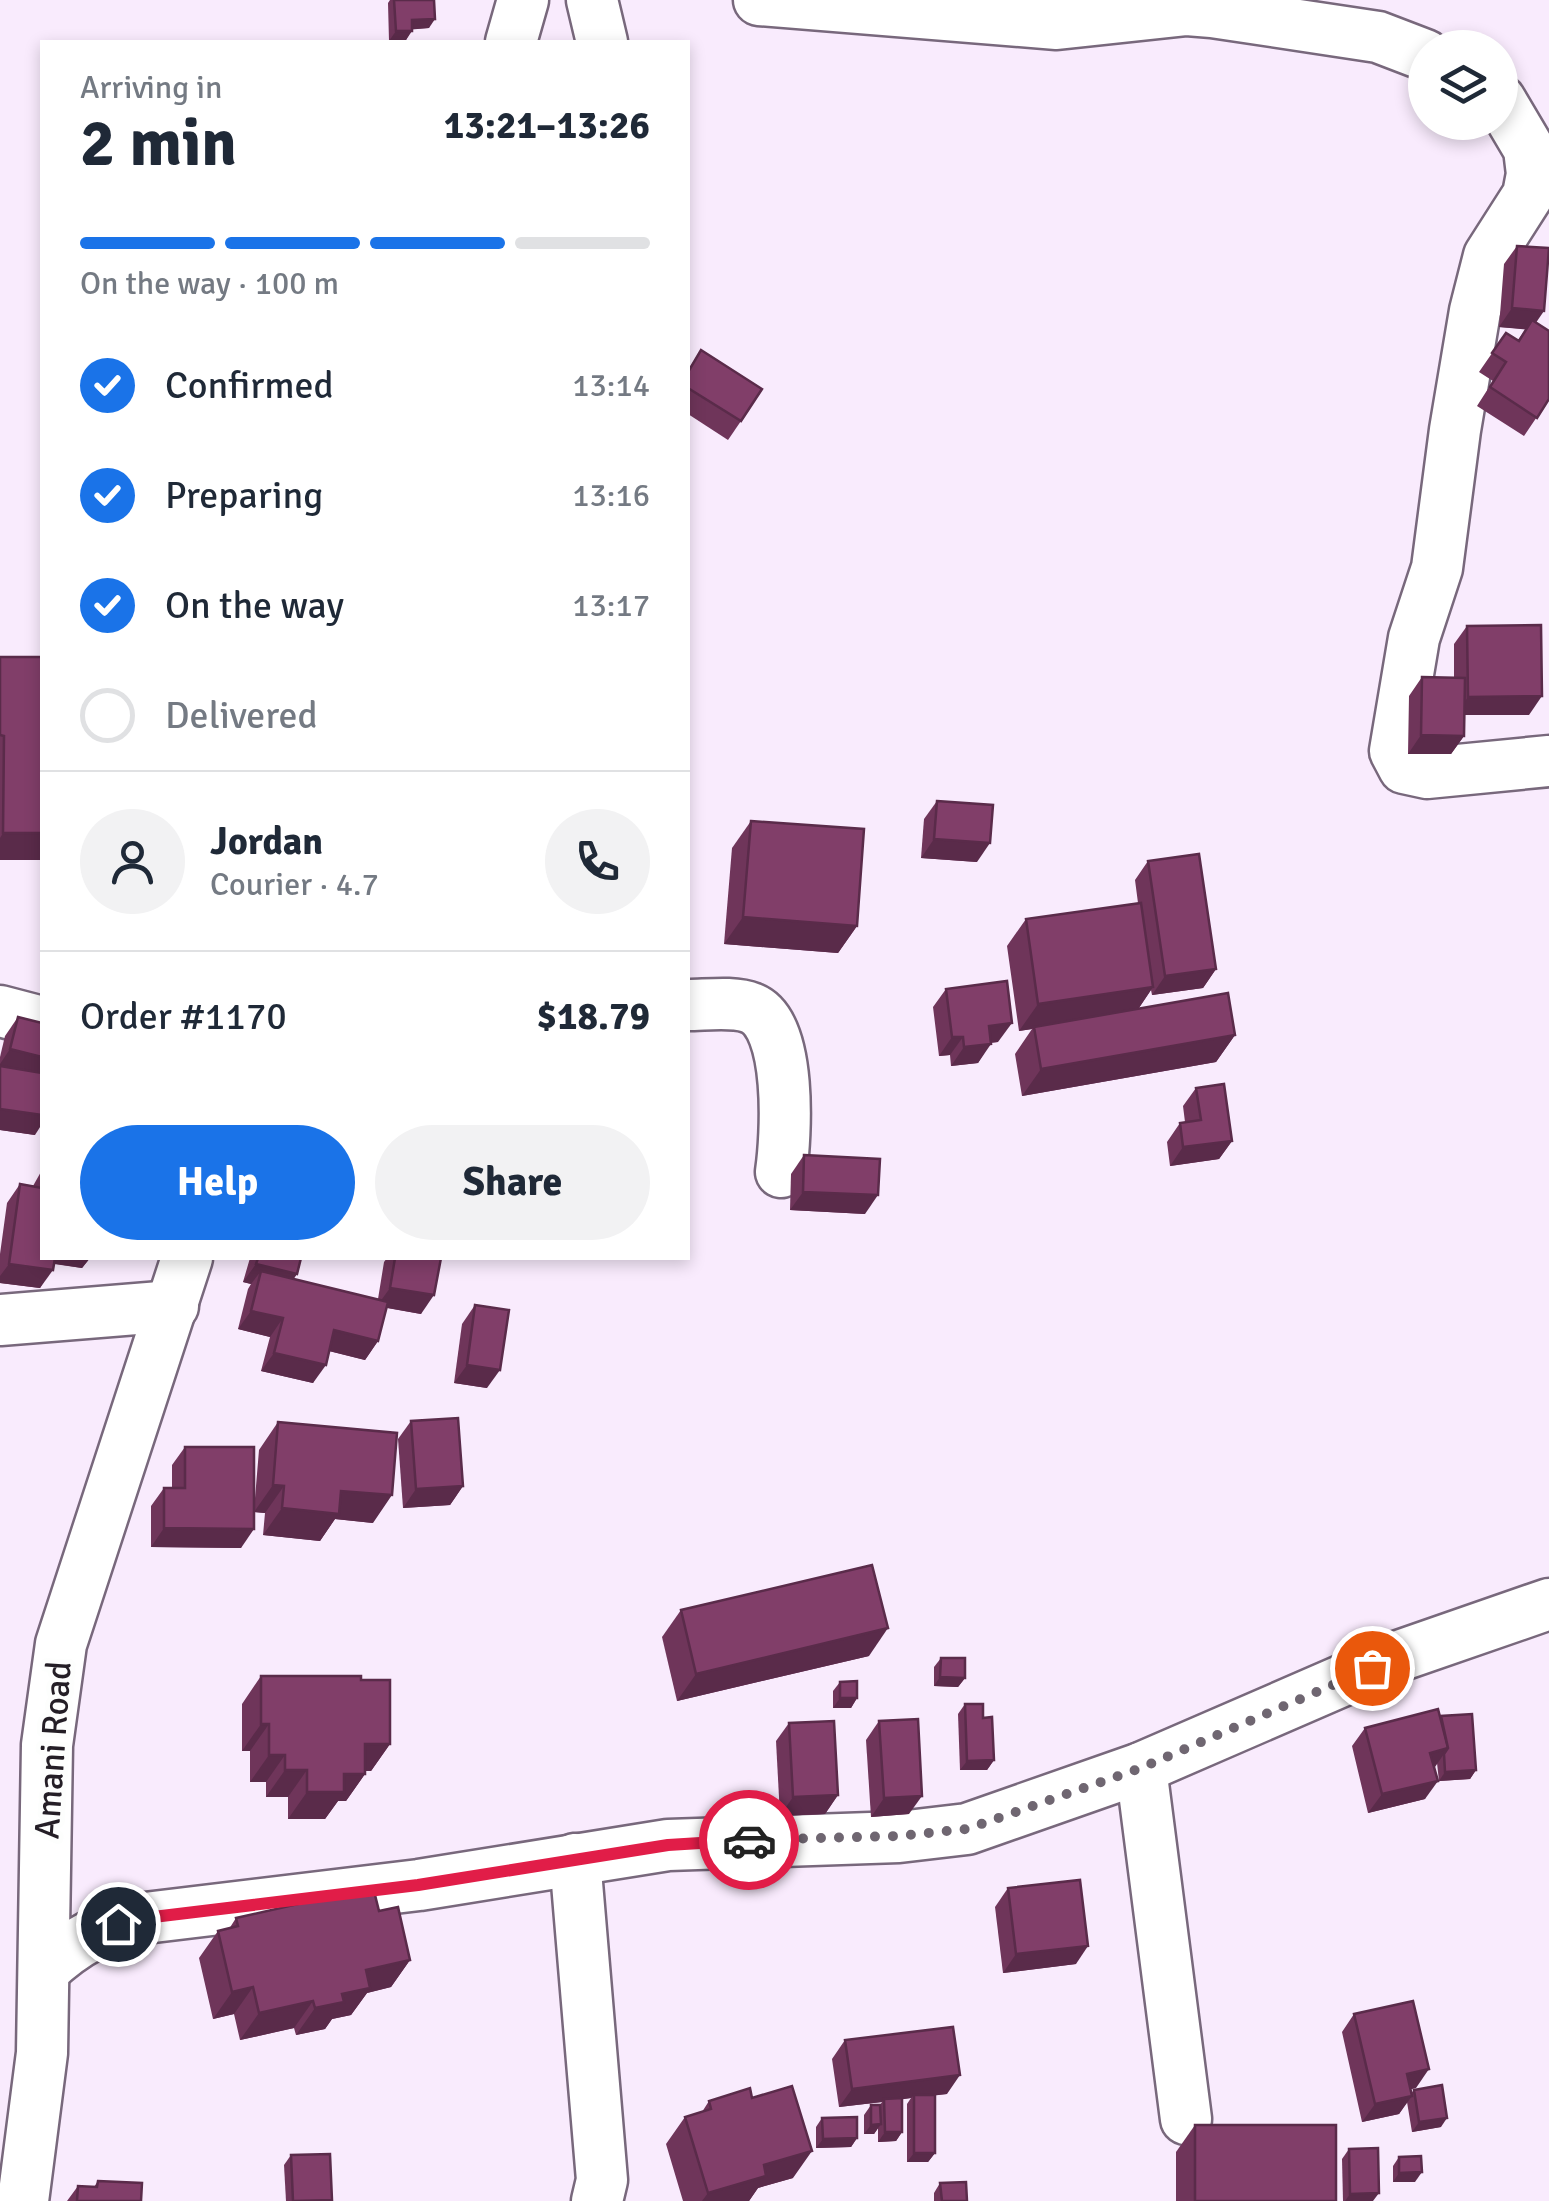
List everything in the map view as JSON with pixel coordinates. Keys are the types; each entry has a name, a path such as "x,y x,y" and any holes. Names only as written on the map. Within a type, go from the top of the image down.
{"street":[{"path":"512,40 523,0"},
{"path":"592,0 602,40"},
{"path":"759,0 1056,24 1187,10 1378,36 1408,48"},
{"path":"1518,132 1528,149 1532,174 1528,195 1489,256 1475,311 1437,568 1414,638 1395,751 1404,768 1426,773 1549,762"},
{"path":"690,1004 752,1008 772,1032 786,1090 781,1172"},
{"path":"0,1011 40,1021"},
{"name":"Amani Road","path":"23,2201 42,2054 47,1745 61,1644 186,1260"},
{"path":"0,1320 173,1306"},
{"path":"44,1970 74,1943 118,1924 145,1918 418,1885 701,1842 936,1834 967,1829 1141,1768 1399,1656 1549,1604"},
{"path":"1141,1768 1186,2119"},
{"path":"575,1859 602,2180 597,2201"}],"building":[{"path":"394,0 434,0 435,19 412,20 412,31 396,31"},
{"path":"1517,246 1549,248 1544,311 1512,308"},
{"path":"1532,320 1549,331 1549,399 1537,418 1490,387 1506,362 1492,353 1506,333 1519,341"},
{"path":"701,350 762,389 741,421 690,389 690,369"},
{"path":"1541,625 1542,696 1468,697 1467,626"},
{"path":"0,657 40,657 40,833 3,833 4,736 0,735"},
{"path":"1422,677 1465,678 1464,736 1421,735"},
{"path":"937,801 993,805 990,843 934,839"},
{"path":"751,821 864,829 857,926 743,917"},
{"path":"1199,854 1216,969 1165,976 1148,861"},
{"path":"1141,903 1153,987 1038,1004 1026,919"},
{"path":"1007,981 1012,1023 989,1026 991,1044 964,1047 963,1037 952,1037 946,989"},
{"path":"1228,993 1235,1035 1041,1069 1034,1027"},
{"path":"18,1017 40,1022 40,1056 10,1049"},
{"path":"0,1066 40,1073 40,1115 0,1109"},
{"path":"1224,1084 1232,1141 1183,1147 1180,1123 1201,1120 1196,1088"},
{"path":"804,1155 880,1159 878,1195 803,1192"},
{"path":"20,1184 40,1188 40,1260 55,1260 53,1270 9,1264"},
{"path":"257,1260 300,1260 297,1274 256,1264"},
{"path":"395,1260 441,1260 434,1295 390,1288"},
{"path":"261,1271 388,1302 378,1341 334,1330 326,1365 274,1353 283,1318 251,1311"},
{"path":"475,1305 509,1310 500,1370 467,1365"},
{"path":"458,1418 463,1486 416,1489 411,1421"},
{"path":"278,1422 397,1433 392,1495 341,1491 339,1514 282,1508 284,1486 273,1485"},
{"path":"185,1447 254,1447 254,1529 164,1528 164,1488 185,1488"},
{"path":"872,1565 888,1628 696,1674 681,1610"},
{"path":"941,1658 965,1658 965,1678 940,1677"},
{"path":"261,1676 361,1676 361,1680 390,1680 390,1744 365,1744 365,1774 344,1774 344,1792 307,1792 307,1770 285,1770 285,1755 269,1755 269,1724 261,1724"},
{"path":"857,1681 857,1698 840,1698 840,1682"},
{"path":"965,1704 983,1704 983,1718 992,1717 994,1760 967,1761"},
{"path":"1438,1709 1448,1748 1430,1753 1438,1781 1382,1794 1365,1728"},
{"path":"1472,1714 1476,1770 1445,1772 1444,1754 1448,1748 1441,1716"},
{"path":"918,1719 922,1796 884,1798 879,1721"},
{"path":"834,1721 838,1795 793,1797 789,1723"},
{"path":"1080,1880 1088,1946 1016,1954 1008,1888"},
{"path":"373,1887 379,1911 398,1907 410,1960 366,1970 370,1988 342,1994 344,2002 315,2008 313,2001 259,2013 253,1987 232,1992 218,1931 238,1926 236,1918"},
{"path":"1413,2001 1429,2069 1407,2074 1412,2096 1375,2104 1354,2014"},
{"path":"953,2027 960,2075 852,2089 845,2040"},
{"path":"1442,2085 1447,2118 1419,2122 1414,2090"},
{"path":"792,2086 812,2151 764,2165 766,2176 708,2193 685,2117 711,2109 709,2101 750,2088 752,2098"},
{"path":"914,2095 935,2095 935,2153 914,2153"},
{"path":"902,2098 902,2132 885,2132 884,2099"},
{"path":"871,2105 880,2105 881,2124 871,2125"},
{"path":"857,2117 857,2138 823,2139 822,2118"},
{"path":"1195,2125 1336,2125 1336,2201 1195,2201"},
{"path":"1378,2148 1379,2193 1350,2194 1349,2149"},
{"path":"330,2154 332,2200 293,2201 291,2155"},
{"path":"1421,2156 1422,2172 1399,2173 1399,2157"},
{"path":"98,2181 142,2183 141,2201 77,2201 78,2186 97,2187"},
{"path":"966,2182 967,2201 942,2201 940,2183"}],"way so far":[{"path":"749,1840 898,1836 967,1829 1141,1768 1372,1668"}],"route":[{"path":"118,1924 418,1885 668,1845 749,1840"}]}
